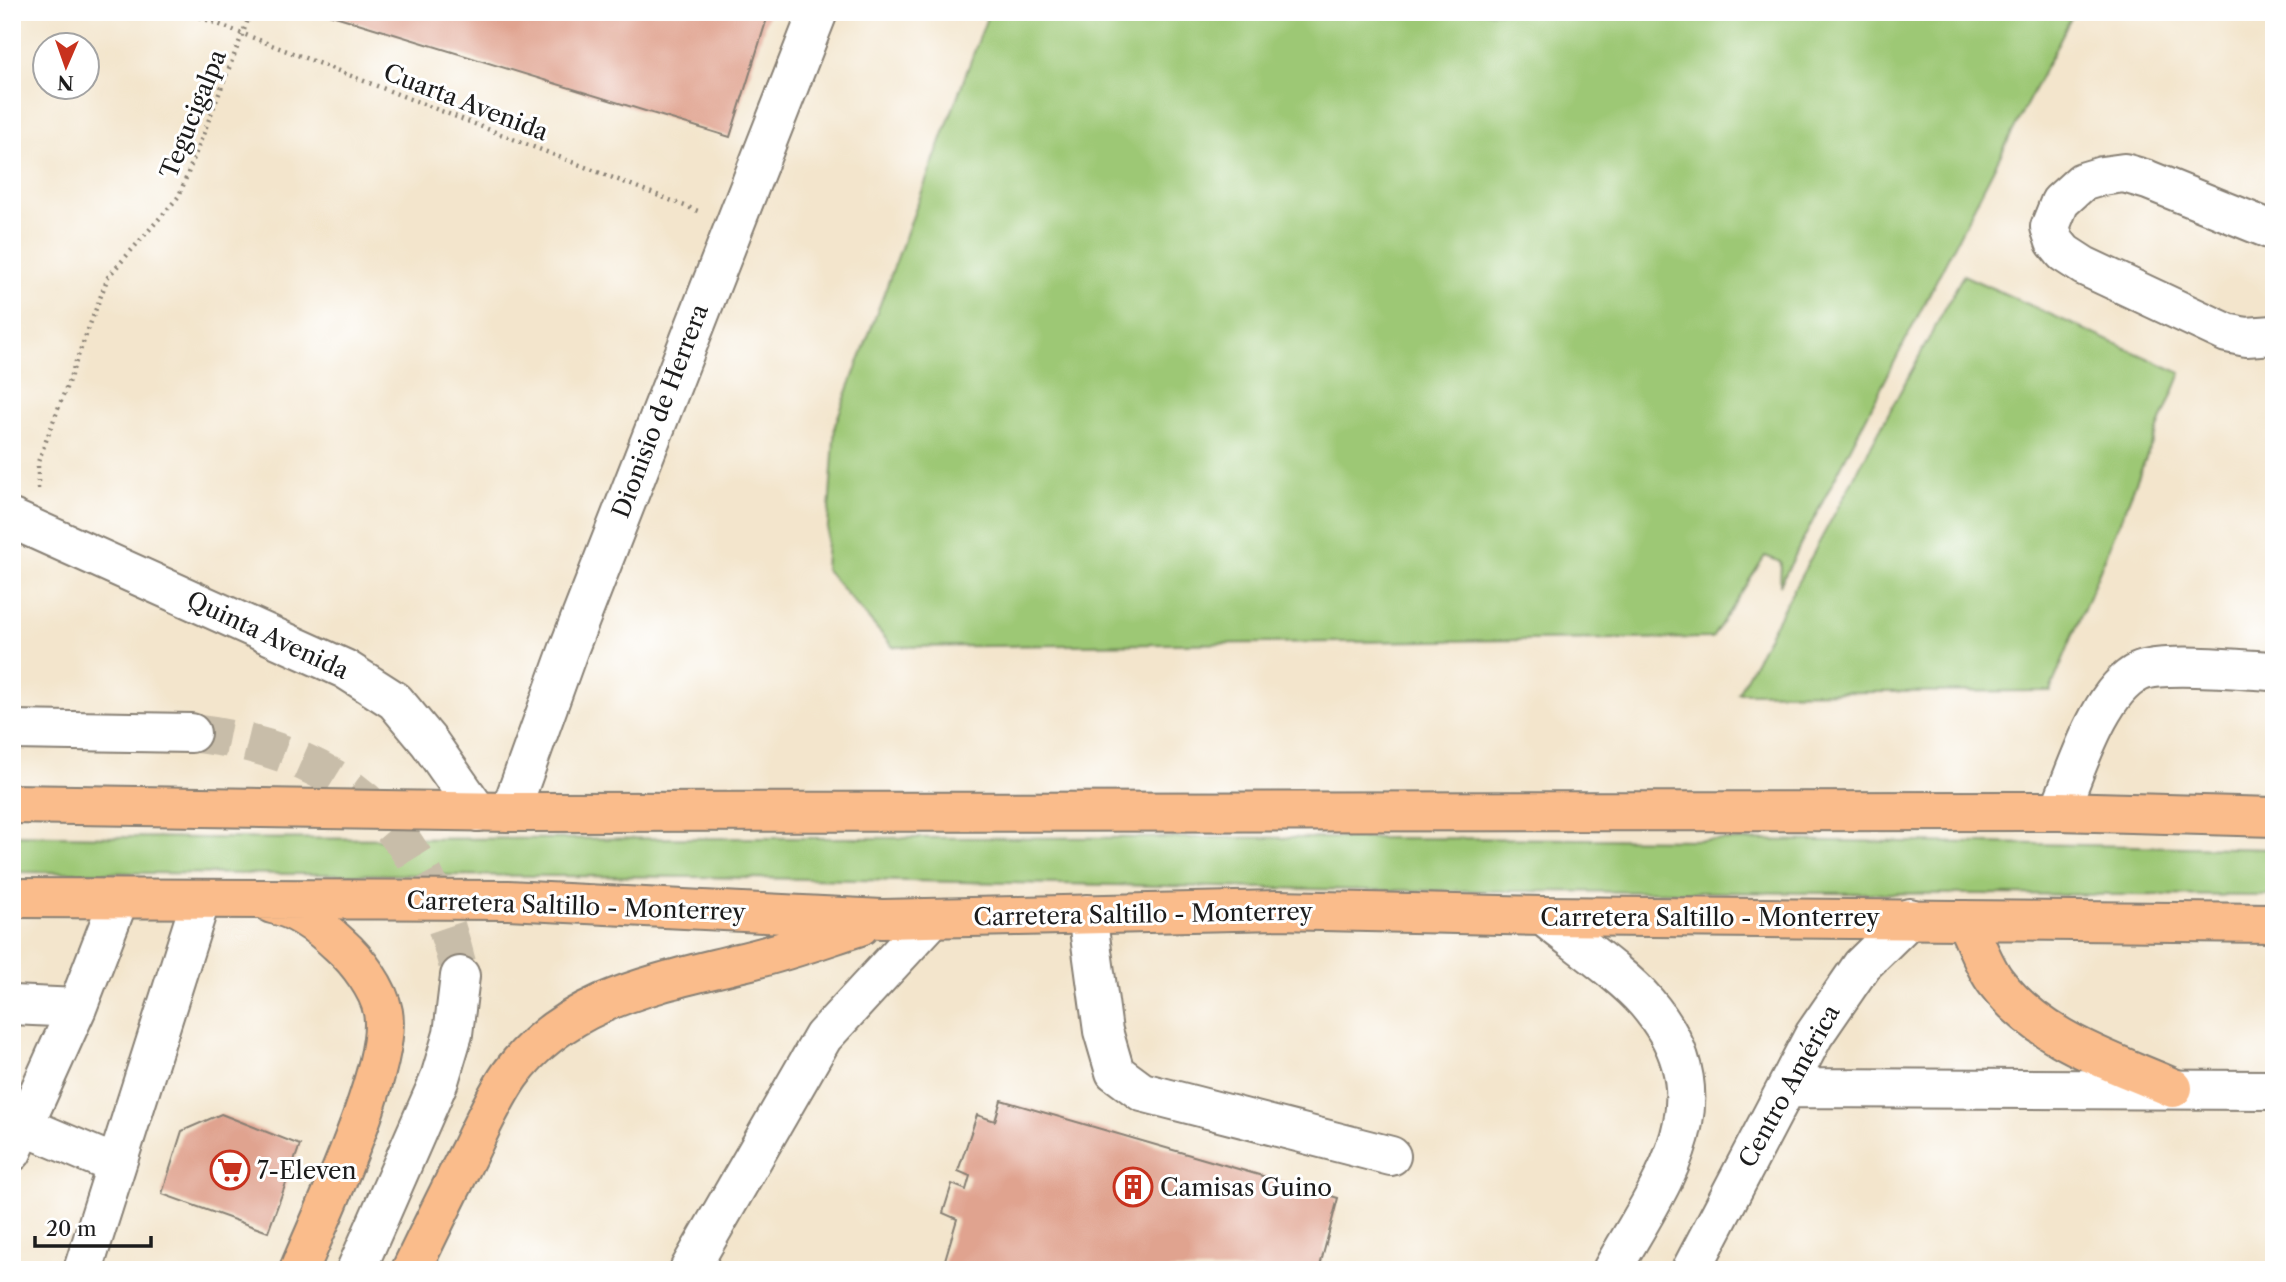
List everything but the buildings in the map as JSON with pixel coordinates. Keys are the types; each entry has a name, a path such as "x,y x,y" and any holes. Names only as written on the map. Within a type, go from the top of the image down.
{"main road":[{"path":"12,804 494,812 2059,811 2274,817"},
{"name":"Carretera Saltillo - Monterrey","path":"12,898 508,900 882,919 1278,910 1543,916 2274,923"},
{"path":"253,899 283,906 330,936 347,951 371,984 383,1010 384,1041 376,1076 299,1270"},
{"path":"411,1270 486,1117 510,1075 537,1045 573,1017 623,993 760,958 882,919"},
{"path":"1965,920 1994,980 2022,1013 2049,1033 2173,1088"}],"street":[{"name":"Dionisio de Herrera","path":"494,812 569,648 732,224 818,12"},
{"path":"2274,230 2124,173 2082,182 2060,202 2050,227 2055,242 2064,253 2084,265 2227,333 2246,337 2274,334"},
{"name":"Quinta Avenida","path":"25,524 345,669 395,701 494,812"},
{"path":"2059,811 2112,695 2140,672 2159,668 2274,671"},
{"path":"12,730 191,733"},
{"path":"116,1165 18,1139 77,1007 119,899"},
{"path":"83,1270 201,899"},
{"path":"1087,914 1103,1031 1115,1072 1142,1092 1391,1156"},
{"path":"1543,916 1645,1001 1668,1032 1682,1060 1686,1096 1685,1125 1673,1160 1612,1270"},
{"path":"689,1270 823,1037 933,918"},
{"name":"Centro América","path":"1691,1270 1814,1035 1862,965 1910,918"},
{"path":"356,1270 439,1081 453,1034 460,976"},
{"path":"12,1005 77,1007"},
{"path":"1788,1088 2274,1090"}],"path":[{"name":"Cuarta Avenida","path":"187,12 732,224"},
{"name":"Tegucigalpa","path":"25,524 38,462 108,277 179,197 251,12"}],"green space":[{"path":"989,12 2074,12 1780,585 1781,562 1765,556 1712,638 893,647 825,569 835,425"},
{"path":"1963,275 2181,373 2050,691 1738,693"},
{"path":"12,835 315,839 1546,839 2274,849 2274,896 1363,890 700,877 12,872"}],"tunnel":[{"path":"191,733 245,742 293,757 334,778 370,805 400,838 425,878 445,923 460,976"}],"place":[{"name":"7-Eleven","path":"230,1170"},
{"name":"Camisas Guino","path":"1133,1187"}]}
